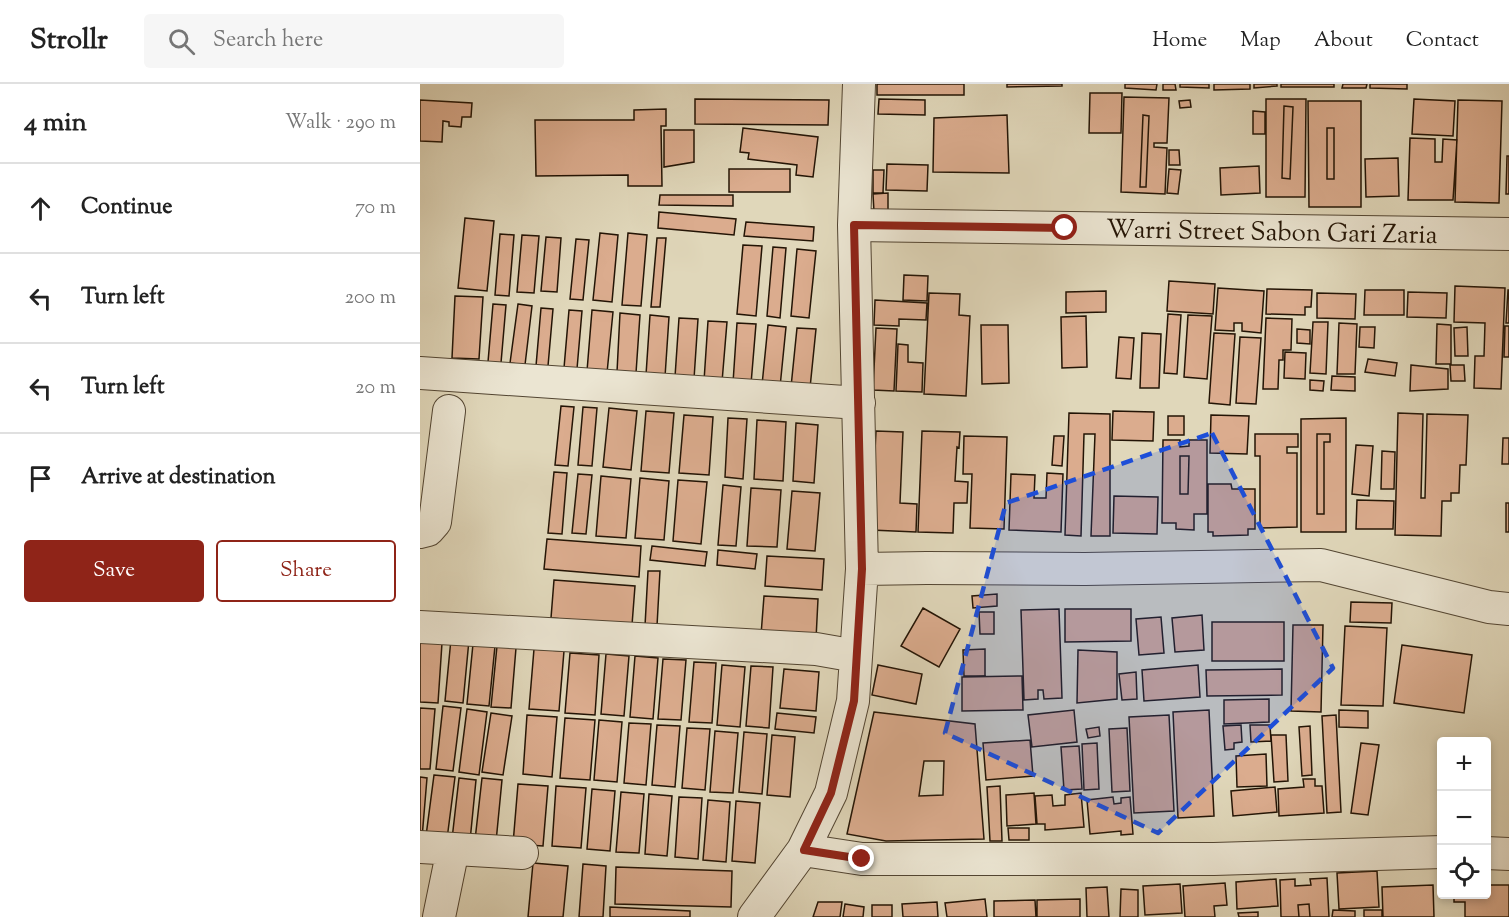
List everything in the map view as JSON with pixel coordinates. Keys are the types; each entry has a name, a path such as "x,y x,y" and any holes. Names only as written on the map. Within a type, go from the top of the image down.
{"street":[{"path":"754,917 804,850 831,793 854,701 862,569 854,225 859,84"},
{"name":"Warri Street Sabon Gari Zaria","path":"854,225 1509,234"},
{"path":"420,373 859,404"},
{"path":"420,532 428,530 435,522 449,411"},
{"path":"862,569 1085,569 1321,565 1489,607 1509,609"},
{"path":"420,627 816,649 856,656"},
{"path":"420,847 522,853"},
{"path":"439,917 453,849"},
{"path":"804,850 862,859 1214,859 1437,852"},
{"path":"1491,853 1509,854"}],"highlighted area":[{"path":"1212,433 1333,668 1158,833 945,733 1006,503"}],"building":[{"path":"877,84 964,84 964,95 877,95"},
{"path":"1007,84 1062,84 1062,86 1007,87"},
{"path":"1125,84 1157,84 1156,90 1125,88"},
{"path":"1163,84 1175,84 1176,90 1163,90"},
{"path":"1180,84 1209,84 1209,88 1180,87"},
{"path":"1214,84 1250,84 1250,89 1214,90"},
{"path":"1254,84 1277,84 1277,86 1254,88"},
{"path":"1281,84 1334,84 1334,87 1281,87"},
{"path":"1343,84 1367,84 1366,88 1342,88"},
{"path":"1370,84 1407,84 1407,89 1370,88"},
{"path":"1090,93 1122,93 1121,133 1089,133"},
{"path":"1124,97 1169,98 1167,143 1154,143 1154,147 1167,148 1165,194 1121,192","holes":["1143,115 1149,116 1146,187 1140,187"]},
{"path":"695,99 829,100 828,125 695,124"},
{"path":"879,99 925,100 925,115 878,114"},
{"path":"1266,99 1306,99 1305,197 1266,197","holes":["1284,106 1293,107 1290,179 1282,178"]},
{"path":"1414,99 1455,101 1453,136 1412,134"},
{"path":"420,100 472,103 471,117 462,117 461,127 449,126 449,122 443,121 442,142 420,141"},
{"path":"1190,100 1191,107 1180,108 1179,101"},
{"path":"1458,100 1502,101 1499,203 1455,202"},
{"path":"1308,101 1361,101 1361,207 1309,207","holes":["1327,128 1334,128 1334,179 1327,179"]},
{"path":"1284,106 1293,107 1290,179 1282,178"},
{"path":"666,109 666,126 661,126 662,186 628,186 628,175 536,176 535,120 634,120 634,110"},
{"path":"1253,111 1265,112 1265,134 1253,134"},
{"path":"1007,115 1009,173 933,172 934,118"},
{"path":"1143,115 1149,116 1146,187 1140,187"},
{"path":"743,128 818,137 813,177 796,175 797,165 748,159 749,153 740,152"},
{"path":"1327,128 1334,128 1334,179 1327,179"},
{"path":"664,130 694,130 694,162 664,167"},
{"path":"1410,138 1435,139 1435,162 1442,162 1443,139 1457,140 1453,200 1408,200"},
{"path":"1169,150 1179,150 1180,165 1169,165"},
{"path":"1507,156 1509,156 1509,194 1506,194"},
{"path":"1398,158 1399,196 1366,197 1365,159"},
{"path":"887,164 928,165 927,191 886,190"},
{"path":"1259,166 1260,193 1221,195 1220,168"},
{"path":"729,169 790,169 790,192 729,192"},
{"path":"1169,169 1181,170 1178,194 1167,193"},
{"path":"873,170 884,170 883,193 873,193"},
{"path":"888,193 888,212 874,212 873,194"},
{"path":"660,195 733,195 733,206 659,205"},
{"path":"659,212 736,219 734,235 658,228"},
{"path":"465,218 494,221 487,291 458,288"},
{"path":"746,222 814,227 813,241 744,236"},
{"path":"600,233 618,235 612,302 593,300"},
{"path":"628,233 647,235 641,306 622,305"},
{"path":"500,234 514,235 509,296 495,295"},
{"path":"522,235 539,236 534,293 517,292"},
{"path":"546,237 561,238 557,292 541,291"},
{"path":"657,238 666,238 660,307 651,307"},
{"path":"576,239 589,240 583,300 570,299"},
{"path":"743,245 762,246 756,316 737,314"},
{"path":"773,247 786,248 780,318 767,316"},
{"path":"797,249 816,251 809,318 791,316"},
{"path":"904,275 928,276 927,301 903,300"},
{"path":"1169,281 1215,284 1213,314 1167,311"},
{"path":"1455,286 1505,288 1501,389 1474,388 1475,356 1484,356 1485,323 1454,322"},
{"path":"1218,288 1264,291 1261,333 1242,331 1242,323 1234,323 1234,331 1215,330"},
{"path":"1267,289 1312,290 1311,307 1305,307 1305,315 1266,314"},
{"path":"1365,290 1404,290 1404,315 1364,315"},
{"path":"1508,290 1509,323 1506,323"},
{"path":"1106,291 1106,312 1066,313 1066,292"},
{"path":"1408,292 1447,293 1446,318 1407,317"},
{"path":"929,293 960,294 959,315 970,316 966,396 924,394"},
{"path":"1317,293 1356,294 1355,319 1317,318"},
{"path":"455,296 483,297 479,359 452,358"},
{"path":"875,300 927,303 926,320 899,319 899,326 874,325"},
{"path":"493,304 506,305 501,363 488,362"},
{"path":"518,304 532,306 525,365 510,363"},
{"path":"541,308 553,309 548,366 536,366"},
{"path":"569,310 582,311 577,369 564,368"},
{"path":"592,310 613,312 607,373 587,371"},
{"path":"620,313 640,315 636,373 617,372"},
{"path":"1168,314 1181,315 1177,374 1164,373"},
{"path":"650,315 669,317 665,377 646,375"},
{"path":"1188,315 1212,316 1207,379 1184,377"},
{"path":"1086,316 1087,367 1062,368 1061,317"},
{"path":"679,318 698,319 694,379 675,377"},
{"path":"1266,318 1292,319 1291,350 1283,350 1283,360 1279,360 1278,389 1263,389"},
{"path":"708,321 727,322 722,382 704,381"},
{"path":"1313,322 1328,322 1326,374 1310,373"},
{"path":"737,323 756,324 751,384 733,383"},
{"path":"1339,323 1357,324 1355,374 1337,374"},
{"path":"1437,324 1451,325 1451,364 1436,364"},
{"path":"768,325 786,327 780,387 762,385"},
{"path":"981,325 1008,325 1009,383 982,384"},
{"path":"1505,326 1509,326 1509,357 1504,357"},
{"path":"1360,327 1375,327 1374,348 1359,347"},
{"path":"1467,327 1468,356 1455,356 1454,328"},
{"path":"797,328 816,329 810,388 791,387"},
{"path":"876,328 897,329 894,391 873,390"},
{"path":"1297,329 1310,330 1310,344 1297,343"},
{"path":"1142,333 1161,334 1159,388 1140,388"},
{"path":"1214,333 1235,334 1230,405 1209,403"},
{"path":"1119,337 1134,338 1131,379 1116,378"},
{"path":"1240,337 1261,338 1256,404 1236,403"},
{"path":"898,344 908,345 908,362 923,363 922,392 896,391"},
{"path":"1285,352 1306,353 1305,379 1284,378"},
{"path":"1368,359 1397,363 1395,376 1365,372"},
{"path":"1411,365 1448,369 1448,389 1410,391"},
{"path":"1450,365 1464,365 1465,381 1451,381"},
{"path":"1332,376 1355,377 1355,391 1331,390"},
{"path":"1310,380 1324,381 1323,391 1310,390"},
{"path":"561,406 574,407 568,466 555,465"},
{"path":"583,407 597,408 592,466 578,465"},
{"path":"609,408 637,411 631,470 603,467"},
{"path":"646,411 674,413 669,473 641,471"},
{"path":"1113,411 1154,412 1153,441 1112,440"},
{"path":"1069,413 1110,414 1110,536 1091,536 1095,434 1084,434 1081,536 1065,535"},
{"path":"1398,413 1423,414 1421,498 1425,498 1427,414 1468,415 1466,465 1460,465 1459,493 1451,493 1451,501 1442,501 1441,536 1395,535"},
{"path":"684,415 713,417 709,475 679,473"},
{"path":"1211,415 1249,416 1247,454 1210,453"},
{"path":"1168,416 1184,416 1184,435 1168,435"},
{"path":"728,418 747,419 743,479 725,477"},
{"path":"1346,418 1346,532 1301,532 1301,419","holes":["1317,434 1330,434 1330,442 1324,442 1324,514 1317,514"]},
{"path":"757,420 786,422 783,481 754,479"},
{"path":"796,423 818,425 814,483 793,481"},
{"path":"876,431 903,432 900,503 917,504 916,532 871,530"},
{"path":"922,431 960,432 955,481 968,482 967,503 954,503 953,533 918,532"},
{"path":"1255,434 1298,434 1298,447 1287,447 1287,453 1297,453 1297,527 1260,528 1260,456 1255,456"},
{"path":"1317,434 1330,434 1330,442 1324,442 1324,514 1317,514"},
{"path":"964,436 1007,437 1004,529 970,528 972,474 963,474"},
{"path":"1054,436 1064,436 1062,466 1052,465"},
{"path":"1503,438 1509,438 1509,464 1502,464"},
{"path":"1163,440 1180,440 1180,447 1189,446 1189,440 1207,440 1207,514 1194,514 1194,530 1176,529 1176,523 1162,523","holes":["1180,456 1189,456 1188,494 1180,494"]},
{"path":"1356,445 1373,446 1369,496 1352,494"},
{"path":"1382,451 1395,452 1394,489 1381,489"},
{"path":"1180,456 1189,456 1188,494 1180,494"},
{"path":"554,472 567,473 562,534 548,533"},
{"path":"1047,473 1063,474 1061,532 1009,530 1011,474 1035,475 1034,498 1046,498"},
{"path":"578,474 592,475 586,534 572,533"},
{"path":"601,476 631,479 626,538 596,536"},
{"path":"640,478 669,481 664,540 635,538"},
{"path":"678,480 707,482 701,544 673,541"},
{"path":"1208,484 1231,484 1232,489 1255,489 1255,529 1248,529 1248,535 1213,536 1213,532 1208,532"},
{"path":"723,485 741,487 736,546 718,545"},
{"path":"751,488 781,490 777,547 747,546"},
{"path":"792,491 820,493 815,551 787,549"},
{"path":"1114,496 1158,497 1157,534 1113,533"},
{"path":"1357,500 1394,501 1393,529 1356,529"},
{"path":"1506,503 1509,503 1509,532 1506,532"},
{"path":"547,539 641,546 639,577 544,569"},
{"path":"652,546 707,552 705,566 650,560"},
{"path":"718,550 757,554 755,569 717,565"},
{"path":"767,556 824,559 822,590 765,586"},
{"path":"648,571 660,571 657,626 645,626"},
{"path":"554,580 635,586 632,625 551,618"},
{"path":"997,594 997,606 973,608 972,596"},
{"path":"764,596 818,599 816,639 761,635"},
{"path":"1351,602 1392,603 1391,623 1350,622"},
{"path":"923,608 960,629 939,667 901,646"},
{"path":"1059,609 1062,698 1044,699 1043,690 1038,690 1038,699 1024,700 1021,610"},
{"path":"1065,609 1131,609 1131,641 1065,642"},
{"path":"979,612 994,612 994,634 980,634"},
{"path":"1202,615 1204,650 1175,652 1172,618"},
{"path":"1161,617 1164,653 1139,655 1136,619"},
{"path":"1212,622 1284,622 1284,661 1212,661"},
{"path":"1293,625 1323,625 1321,712 1291,711"},
{"path":"1345,626 1387,628 1383,706 1341,705"},
{"path":"451,639 469,640 463,703 445,701"},
{"path":"420,641 442,643 438,703 420,702"},
{"path":"473,644 495,646 489,706 467,704"},
{"path":"1402,645 1472,655 1464,713 1394,703"},
{"path":"497,646 516,648 511,708 491,707"},
{"path":"534,649 564,651 559,711 529,709"},
{"path":"985,649 985,676 964,676 963,650"},
{"path":"1078,650 1117,652 1117,699 1077,703"},
{"path":"570,653 599,655 595,715 565,713"},
{"path":"606,654 629,656 624,716 601,714"},
{"path":"635,656 658,658 653,719 630,717"},
{"path":"663,659 686,660 681,720 658,719"},
{"path":"694,662 716,663 712,723 689,722"},
{"path":"722,665 745,667 740,727 717,725"},
{"path":"878,665 922,674 916,704 872,695"},
{"path":"1198,665 1200,697 1144,701 1142,670"},
{"path":"751,666 773,667 769,728 746,726"},
{"path":"784,669 819,672 816,711 780,708"},
{"path":"1282,669 1282,695 1207,696 1206,670"},
{"path":"1136,672 1137,699 1122,700 1119,674"},
{"path":"1022,676 1023,710 962,711 962,677"},
{"path":"1269,699 1269,722 1224,724 1224,700"},
{"path":"443,706 461,708 453,771 436,769"},
{"path":"420,708 435,709 430,769 420,769"},
{"path":"467,709 487,712 479,775 459,772"},
{"path":"1074,710 1077,742 1032,747 1028,715"},
{"path":"1209,710 1214,816 1178,818 1173,712"},
{"path":"1339,710 1368,711 1368,728 1339,727"},
{"path":"874,712 975,724 984,839 886,841 847,834","holes":["924,761 944,761 943,795 919,796"]},
{"path":"491,713 512,716 503,775 482,772"},
{"path":"777,713 816,717 814,733 775,729"},
{"path":"527,715 557,717 552,777 523,774"},
{"path":"1169,715 1174,811 1134,813 1129,717"},
{"path":"1336,715 1341,812 1327,813 1322,716"},
{"path":"565,718 595,720 590,780 560,778"},
{"path":"599,720 622,722 617,782 594,780"},
{"path":"629,723 651,724 646,785 624,783"},
{"path":"657,725 680,726 675,787 652,785"},
{"path":"1241,725 1242,742 1234,743 1234,749 1225,750 1223,726"},
{"path":"1250,725 1270,725 1271,741 1251,742"},
{"path":"1310,726 1312,775 1302,776 1299,727"},
{"path":"1099,727 1100,736 1088,738 1086,729"},
{"path":"687,728 710,729 705,790 682,788"},
{"path":"1127,728 1130,791 1112,792 1109,729"},
{"path":"715,731 738,733 733,793 710,792"},
{"path":"744,732 767,734 762,794 739,792"},
{"path":"772,735 795,737 790,797 767,795"},
{"path":"1271,735 1286,735 1288,781 1274,782"},
{"path":"1030,740 1033,776 986,780 983,743"},
{"path":"1097,743 1099,789 1084,790 1082,744"},
{"path":"1361,743 1379,745 1368,815 1351,813"},
{"path":"1079,746 1082,789 1064,790 1061,747"},
{"path":"1266,754 1267,786 1237,787 1236,756"},
{"path":"434,775 455,777 447,839 426,836"},
{"path":"420,777 427,778 422,838 420,838"},
{"path":"459,778 476,780 470,841 452,839"},
{"path":"482,778 502,780 496,842 475,840"},
{"path":"1303,779 1315,779 1315,786 1322,786 1324,813 1279,816 1278,789 1304,787"},
{"path":"518,784 548,786 543,846 513,844"},
{"path":"556,786 586,788 581,848 552,846"},
{"path":"1000,786 1002,841 990,841 987,787"},
{"path":"1275,787 1277,812 1233,816 1231,791"},
{"path":"592,789 615,791 610,851 587,849"},
{"path":"621,792 644,794 639,853 616,852"},
{"path":"1034,793 1036,824 1007,826 1006,795"},
{"path":"1081,793 1084,827 1045,830 1045,824 1037,824 1035,796 1052,795 1053,806 1065,805 1065,795"},
{"path":"649,794 672,796 667,856 645,854"},
{"path":"679,797 702,798 698,859 675,857"},
{"path":"1113,797 1114,804 1121,803 1121,798 1130,797 1133,834 1121,835 1121,831 1090,834 1087,800"},
{"path":"708,800 730,802 726,862 703,860"},
{"path":"736,801 760,803 755,863 732,861"},
{"path":"1008,828 1029,828 1029,840 1009,840"},
{"path":"533,863 568,866 563,917 528,917"},
{"path":"583,864 606,866 603,917 579,917"},
{"path":"616,867 732,871 731,907 615,904"},
{"path":"1377,871 1379,907 1339,909 1337,873"},
{"path":"1327,878 1329,917 1310,917 1309,904 1298,905 1299,917 1281,917 1280,880 1295,879 1295,886 1311,885 1310,879"},
{"path":"1276,879 1278,906 1237,909 1236,882"},
{"path":"1225,883 1227,905 1214,906 1215,917 1185,917 1183,886"},
{"path":"1180,884 1182,913 1145,915 1143,886"},
{"path":"1433,885 1434,917 1383,917 1382,887"},
{"path":"1491,885 1509,885 1509,917 1465,917 1465,902 1454,902 1454,899 1491,899"},
{"path":"1107,887 1109,917 1087,917 1086,888"},
{"path":"1121,889 1138,890 1138,917 1120,917"},
{"path":"985,899 987,917 947,917 945,903"},
{"path":"1080,899 1080,917 1037,917 1037,900"},
{"path":"1035,900 1036,917 994,917 994,901"},
{"path":"818,902 842,902 840,917 813,917"},
{"path":"937,902 938,917 903,917 902,904"},
{"path":"845,904 864,907 863,917 843,917"},
{"path":"1309,904 1310,917 1299,917 1298,905"},
{"path":"872,905 892,905 892,917 872,917"},
{"path":"610,907 690,911 690,917 610,917"},
{"path":"1333,910 1355,911 1355,917 1332,917"},
{"path":"1364,910 1382,910 1382,917 1364,917"},
{"path":"1258,912 1258,917 1239,917 1238,913"}],"route":[{"path":"862,859 804,850 831,793 854,701 862,569 854,225 1065,228"}]}
